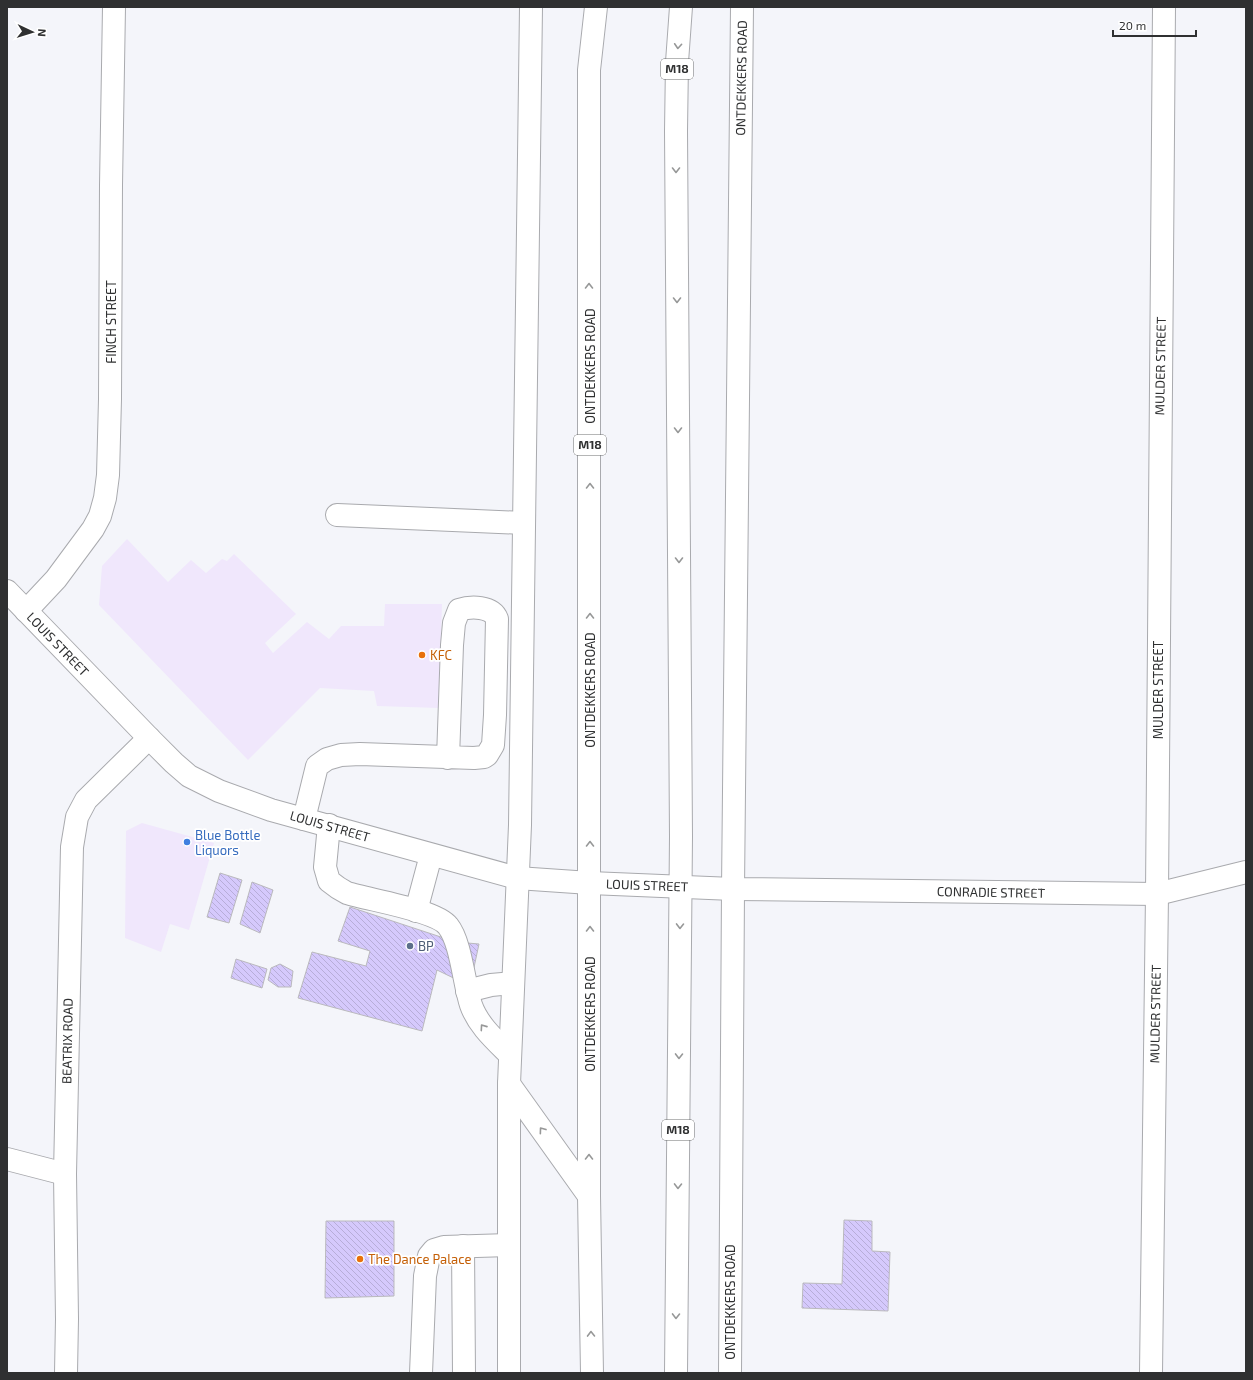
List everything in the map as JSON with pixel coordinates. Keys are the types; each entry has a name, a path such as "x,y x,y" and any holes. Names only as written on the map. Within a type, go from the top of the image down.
{"street":[{"name":"FINCH STREET","path":"26,611 56,579 93,529 100,516 108,475 114,7"},
{"path":"509,1373 509,1084 512,982 520,826 530,7"},
{"name":"ONTDEKKERS ROAD","path":"592,1373 589,1196 589,70 596,7"},
{"name":"M18","path":"676,1373 681,887 676,131 677,62 681,7"},
{"name":"ONTDEKKERS ROAD","path":"730,1373 733,889 742,7"},
{"name":"MULDER STREET","path":"1151,1373 1157,894 1164,7"},
{"path":"337,515 524,524"},
{"name":"LOUIS STREET","path":"7,591 174,763 189,776 213,788 271,810 517,878 590,883 733,889"},
{"path":"304,819 317,766 327,759 341,755 360,754 448,758 484,757 491,750 495,715 497,619 492,612 484,608 459,610 454,623 448,758"},
{"name":"BEATRIX ROAD","path":"66,1373 67,1319 65,1174 72,855 77,817 86,800 149,738"},
{"path":"329,826 325,867 329,882 346,892 435,916 448,926 455,939 471,1006 488,1034 510,1055"},
{"path":"416,911 431,855"},
{"name":"CONRADIE STREET","path":"733,889 1157,894 1246,872"},
{"path":"467,992 480,987 512,982"},
{"path":"509,1084 589,1196"},
{"path":"7,1159 65,1174"},
{"path":"421,1373 425,1276 429,1256 437,1248 509,1245"},
{"path":"463,1246 464,1373"}],"shaded area":[{"path":"127,539 168,582 191,560 206,573 222,559 227,561 234,554 296,614 265,643 273,653 307,622 329,639 341,626 384,626 385,604 442,604 439,708 377,706 374,691 320,688 248,760 99,605 102,566"},
{"path":"142,823 214,843 189,930 170,924 161,952 125,938 126,831"}],"building":[{"path":"220,873 242,880 229,923 207,917"},
{"path":"252,882 273,890 260,933 240,924"},
{"path":"350,907 456,942 479,944 470,986 437,970 422,1031 298,998 312,952 366,966 370,951 338,941"},
{"path":"236,959 267,969 262,988 231,978"},
{"path":"280,964 293,971 291,987 278,987 268,980 271,968"},
{"path":"844,1220 872,1221 872,1251 890,1252 888,1311 802,1308 803,1283 842,1284"},
{"name":"The Dance Palace","path":"326,1221 394,1221 394,1296 325,1298"}],"place":[{"name":"KFC","path":"422,655"},
{"name":"Blue Bottle Liquors","path":"187,842"},
{"name":"BP","path":"410,946"},
{"name":"The Dance Palace","path":"360,1259"}]}
